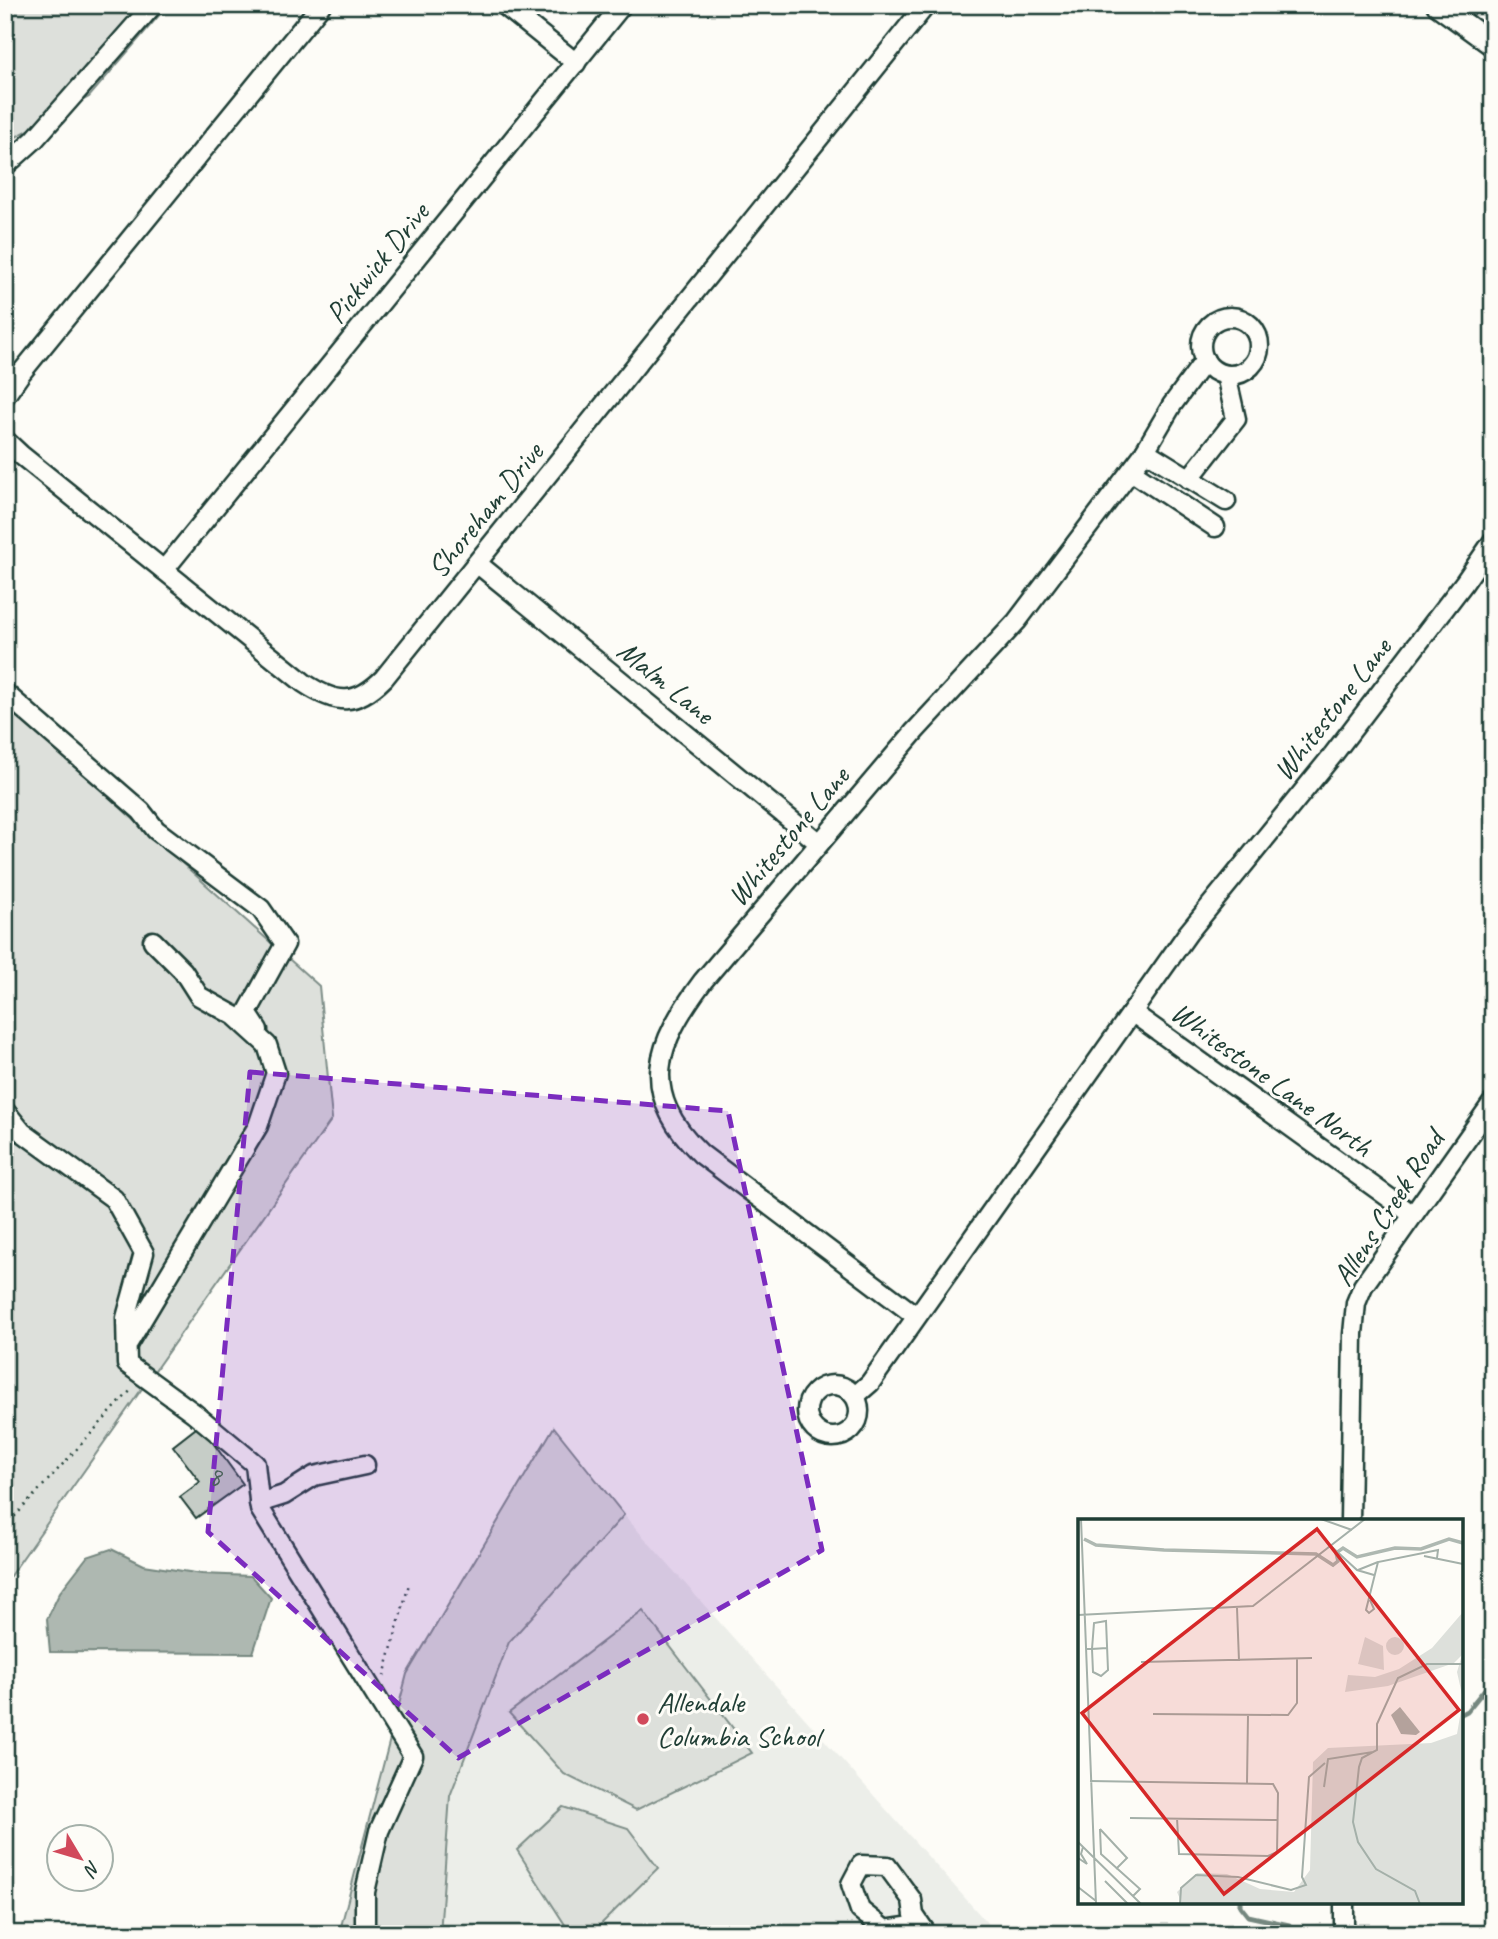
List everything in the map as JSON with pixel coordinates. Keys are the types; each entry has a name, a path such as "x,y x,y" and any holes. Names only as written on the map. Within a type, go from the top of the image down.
{"main road":[{"path":"1438,5 1493,45"}],"street":[{"path":"5,166 34,140 153,5"},
{"path":"5,396 321,5"},
{"path":"504,5 576,63"},
{"name":"Pickwick Drive","path":"164,570 622,5"},
{"name":"Shoreham Drive","path":"5,440 304,683 329,698 357,698 371,691 384,678 478,564 926,5"},
{"name":"Whitestone Lane","path":"916,1316 701,1154 676,1128 662,1094 661,1060 670,1029 703,981 819,843 915,731 1017,621 1131,471 1172,405 1205,360 1201,353 1202,342 1210,325 1228,317 1246,322 1258,337 1258,356 1246,370 1226,375"},
{"path":"1189,479 1236,419 1226,375 1211,368 1205,360"},
{"path":"1145,451 1226,501"},
{"path":"1131,471 1215,527"},
{"name":"Whitestone Lane","path":"855,1396 870,1383 1188,933 1340,746 1493,541"},
{"name":"Malm Lane","path":"478,564 819,843"},
{"path":"5,693 141,811 156,830 261,909 285,944 247,1013 267,1045 276,1073 258,1126 127,1345"},
{"path":"153,941 183,971 199,996 235,1016 267,1045"},
{"name":"Whitestone Lane North","path":"1133,1013 1413,1215"},
{"name":"Allens Creek Road","path":"1350,1519 1353,1334 1356,1303 1363,1286 1493,1102"},
{"path":"5,1111 22,1132 114,1199 144,1253 126,1318 127,1364 194,1413 255,1464 260,1509 412,1756 379,1831 365,1892 365,1934"},
{"path":"259,1503 284,1495 314,1476 365,1465"},
{"path":"1344,1904 1344,1934"}],"path":[{"path":"5,1527 143,1376"},
{"path":"378,1700 409,1584"}],"highlighted area":[{"path":"250,1072 728,1111 822,1550 458,1758 208,1532"}],"shaded area":[{"path":"5,5 168,5 89,97 5,143"},
{"path":"5,704 319,986 332,1119 5,1583"},
{"path":"554,1427 624,1515 509,1642 450,1796 440,1934 339,1934 407,1674"},
{"name":"Allendale Columbia School","path":"624,1515 997,1934 440,1934 450,1796 509,1642"},
{"path":"111,1549 144,1565 202,1574 251,1576 271,1598 253,1653 50,1652 47,1619 60,1592 87,1557"},
{"path":"643,1611 752,1753 636,1810 564,1774 509,1713"},
{"path":"563,1807 628,1828 658,1868 591,1934 571,1934 517,1850"},
{"path":"1321,1923 1321,1934 1264,1934"}],"building":[{"path":"200,1425 243,1484 196,1518 180,1497 200,1482 173,1446"}],"waterway":[{"path":"1463,1713 1493,1679"},
{"path":"1240,1904 1248,1916 1289,1925 1296,1934"}],"place":[{"name":"Allendale Columbia School","path":"643,1719"}]}
